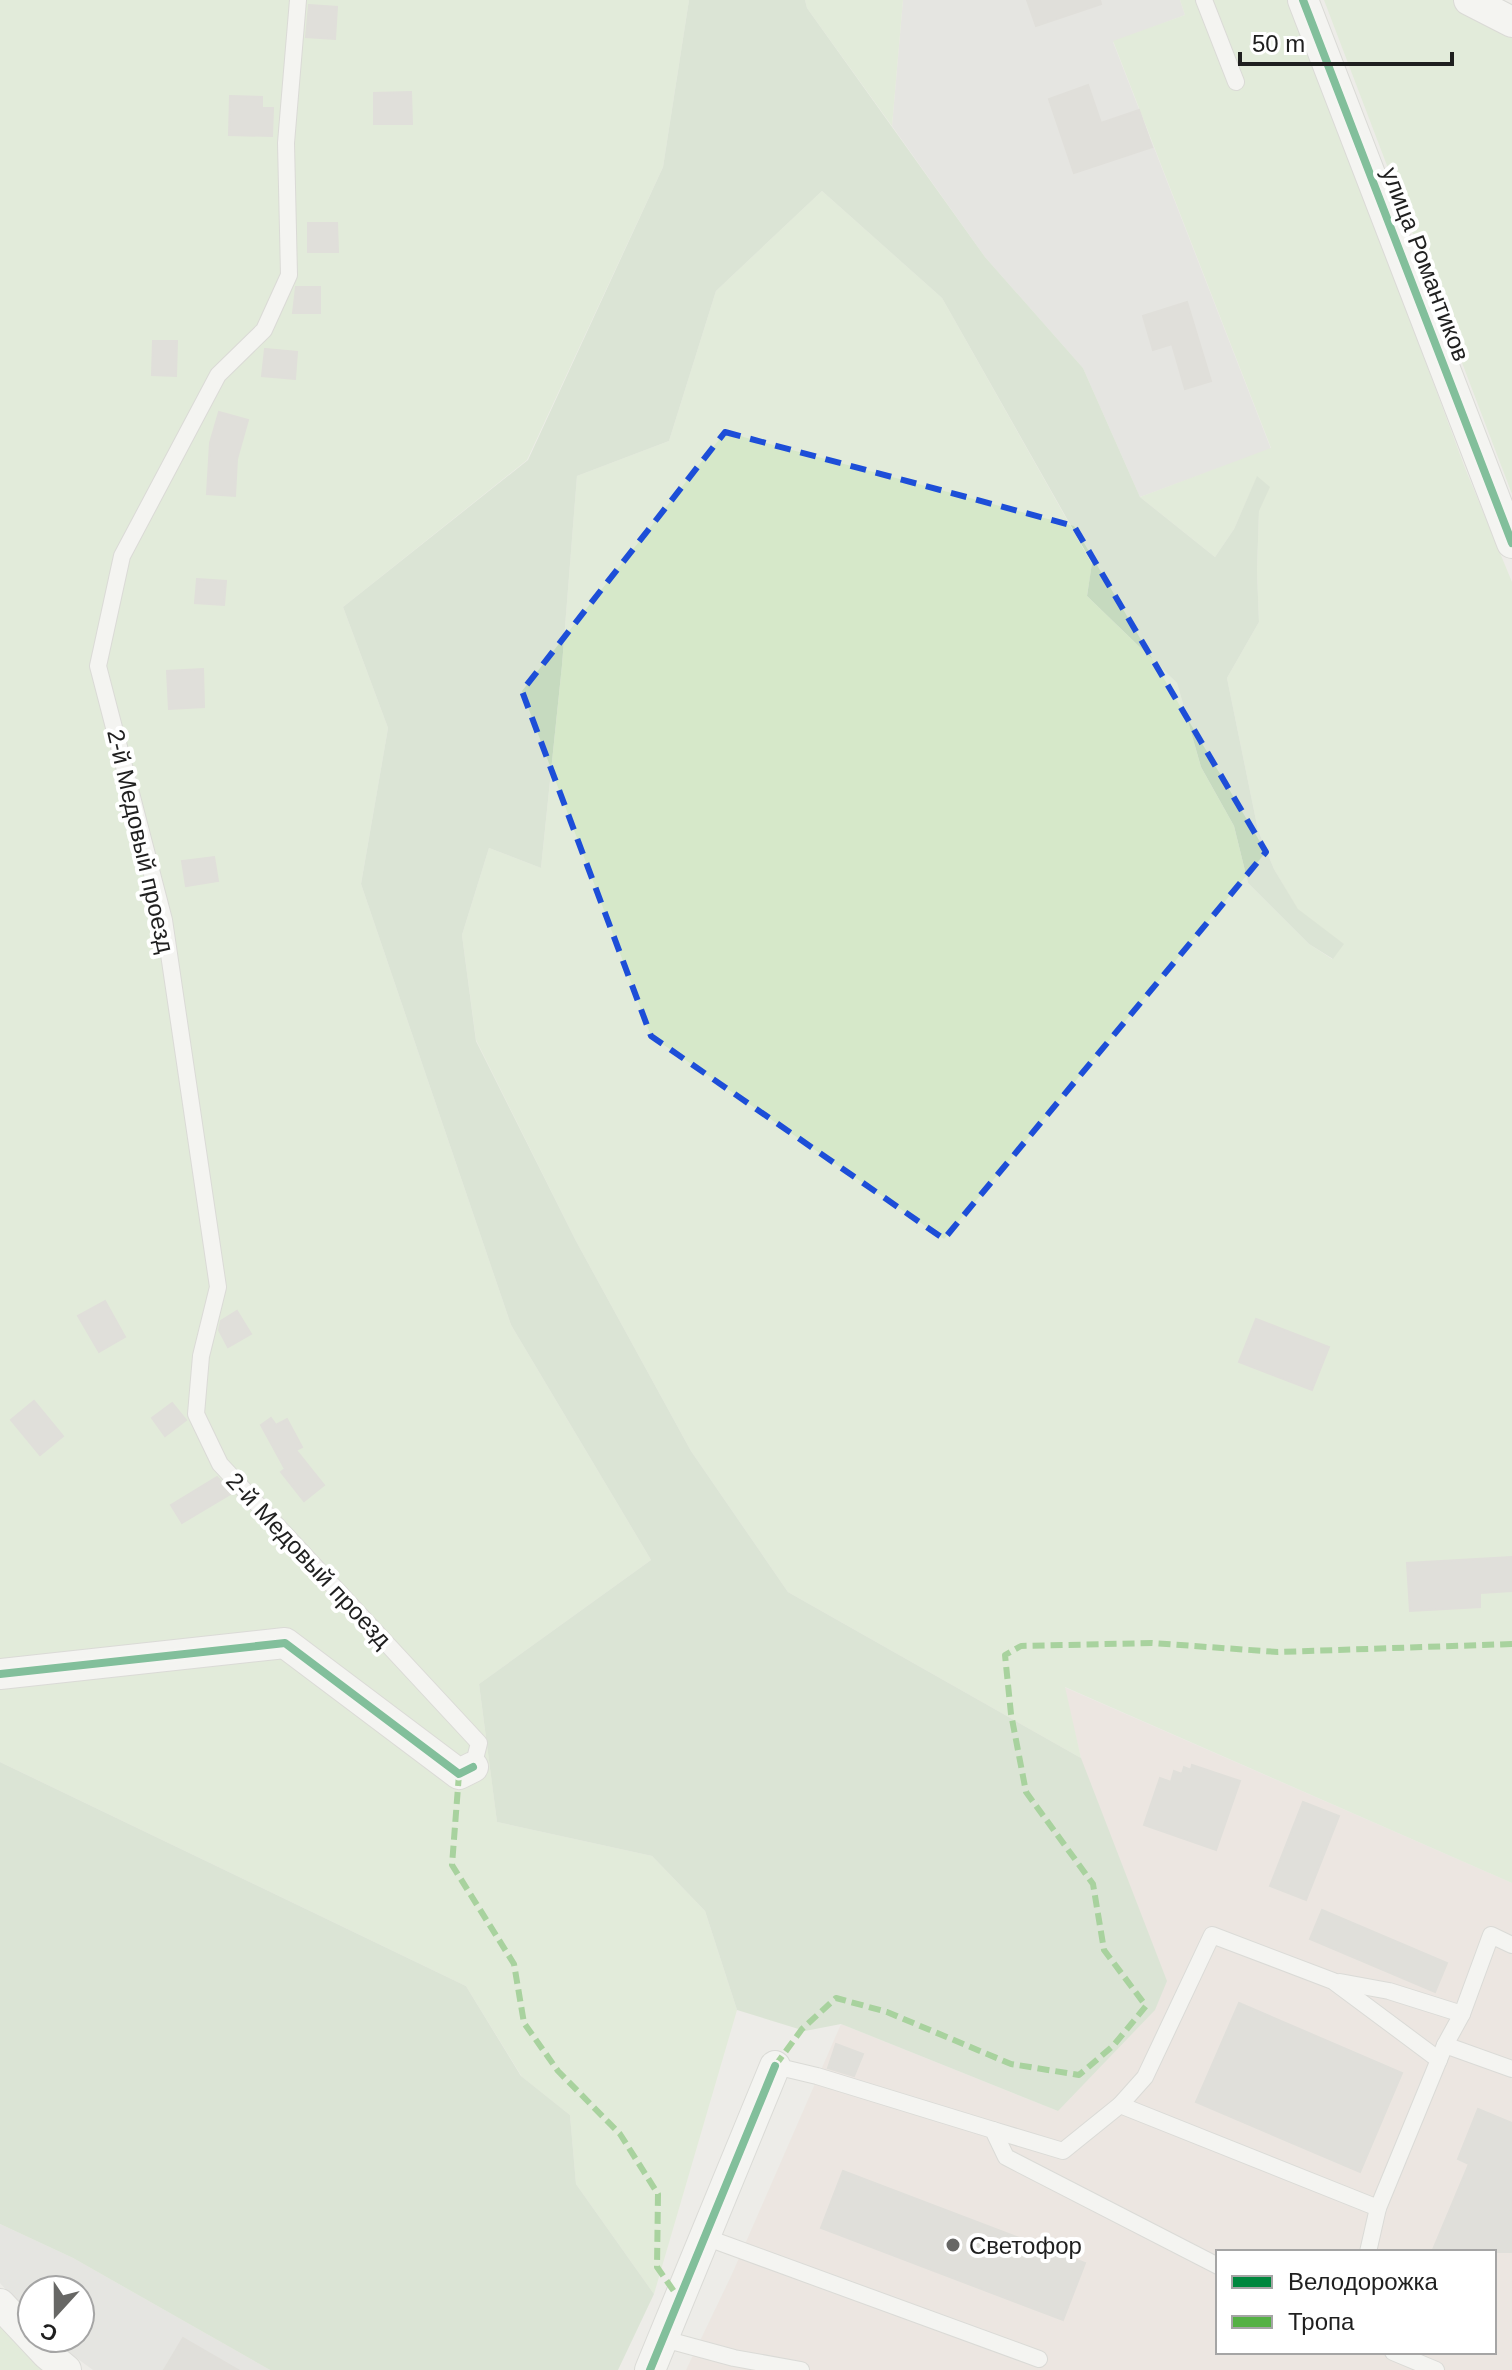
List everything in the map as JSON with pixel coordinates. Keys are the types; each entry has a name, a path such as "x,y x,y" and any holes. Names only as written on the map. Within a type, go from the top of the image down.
{"street":[{"name":"улица Романтиков","path":"1303,0 1512,543"},
{"path":"1469,0 1512,22"},
{"path":"0,1674 285,1643 459,1774 473,1767"},
{"path":"650,2370 775,2066"},
{"path":"0,2304 66,2370"}],"lane":[{"name":"2-й Медовый проезд","path":"298,0 286,143 289,275 264,330 218,375 122,556 98,666 164,920 218,1287 201,1356 196,1414 220,1464 479,1743 473,1767"},
{"path":"1204,0 1236,82"},
{"path":"775,2066 1063,2151 1120,2105 1145,2077 1212,1935 1333,1981 1389,1991 1462,2014"},
{"path":"1368,2250 1378,2208 1442,2052 1462,2014 1491,1935 1512,1945"},
{"path":"1333,1981 1442,2052 1512,2069"},
{"path":"1120,2105 1378,2208"},
{"path":"993,2130 1006,2157 1216,2265"},
{"path":"705,2237 1039,2359"},
{"path":"664,2339 734,2358 801,2370"},
{"path":"1398,2354 1436,2370"}],"highlighted area":[{"path":"725,432 1074,526 1266,852 944,1239 651,1036 522,691"}],"shaded area":[{"path":"903,0 1180,0 1185,15 1113,42 1271,449 1140,497 1083,368 985,257 892,126"},
{"path":"1064,1687 1512,1883 1512,2370 686,2370 732,2274 841,2024 1058,2111 1081,1758"},
{"path":"0,2224 73,2258 270,2370 93,2370 71,2354 96,2354 96,2274 16,2274 16,2301 0,2283"}],"green space":[{"path":"0,0 689,0 663,167 527,460 343,607 388,728 361,884 511,1325 651,1560 479,1684 497,1822 652,1856 705,1911 737,2010 654,2294 576,2184 570,2115 522,2077 466,1986 0,1762"},
{"path":"689,0 805,0 807,8 985,257 1083,368 1140,497 1215,557 1234,529 1257,476 1270,487 1259,511 1259,622 1227,678 1258,830 1274,869 1298,909 1344,944 1333,959 1309,944 1248,883 1234,826 1201,767 1177,683 1087,596 1092,563 942,298 822,191 716,291 669,441 577,476 541,868 489,848 462,935 476,1041 576,1241 691,1451 788,1592 1081,1758 1167,1981 1155,2010 1058,2111 841,2024 805,2031 737,2010 705,1911 652,1856 497,1822 479,1684 651,1560 511,1325 361,884 388,728 343,607 528,460 663,167"},
{"path":"805,0 903,0 892,126 807,8"},
{"path":"1180,0 1291,0 1465,468 1512,582 1512,1883 1065,1687 1081,1758 788,1592 691,1451 576,1241 476,1040 462,935 489,848 541,868 577,476 669,441 716,291 822,191 942,298 1092,564 1087,596 1177,683 1201,767 1234,826 1248,883 1309,944 1332,959 1343,944 1298,910 1274,869 1258,830 1227,678 1259,622 1257,477 1234,529 1215,557 1140,497 1271,448 1113,41 1185,15"},
{"path":"1324,0 1453,0 1512,31 1512,494"},
{"path":"0,1762 466,1986 521,2076 570,2115 576,2184 654,2294 618,2370 270,2370 73,2258 0,2224"},
{"path":"0,2320 16,2335 16,2354 35,2354 52,2370 0,2370"}],"building":[{"path":"1027,0 1100,0 1101,4 1036,26"},
{"path":"309,5 337,7 335,39 306,37"},
{"path":"1088,85 1101,123 1139,110 1152,147 1074,173 1049,99"},
{"path":"411,92 412,124 374,124 374,93"},
{"path":"230,96 262,97 262,108 273,108 272,136 229,135"},
{"path":"308,223 337,223 338,252 308,252"},
{"path":"296,287 320,287 320,313 293,313"},
{"path":"1187,302 1211,381 1185,389 1172,344 1153,350 1143,316"},
{"path":"153,341 177,341 176,376 152,375"},
{"path":"265,349 297,352 295,379 262,376"},
{"path":"219,412 248,420 237,459 235,496 207,494 210,443"},
{"path":"197,579 226,581 224,605 195,603"},
{"path":"203,669 204,707 169,709 167,671"},
{"path":"214,857 218,881 186,886 182,861"},
{"path":"105,1301 125,1337 99,1352 78,1316"},
{"path":"237,1311 251,1334 228,1347 219,1330 221,1321"},
{"path":"1256,1319 1329,1347 1312,1390 1239,1362"},
{"path":"34,1401 63,1436 40,1455 11,1420"},
{"path":"172,1403 186,1420 165,1436 152,1418"},
{"path":"271,1418 276,1425 287,1419 302,1447 296,1450 324,1485 304,1501 281,1472 285,1469 261,1425"},
{"path":"217,1477 232,1493 182,1523 171,1505"},
{"path":"1512,1557 1512,1591 1480,1593 1480,1607 1410,1611 1407,1563"},
{"path":"1192,1765 1240,1781 1216,1850 1144,1825 1160,1778 1171,1782 1174,1771 1182,1774 1184,1767 1191,1770"},
{"path":"1303,1802 1339,1816 1306,1900 1270,1886"},
{"path":"1322,1910 1447,1963 1435,1992 1310,1939"},
{"path":"1239,2003 1402,2073 1360,2172 1196,2102"},
{"path":"836,2044 863,2054 854,2076 828,2068"},
{"path":"1478,2109 1512,2123 1512,2252 1433,2250 1469,2164 1458,2159"},
{"name":"Светофор","path":"843,2171 1085,2263 1063,2320 821,2228"},
{"path":"183,2338 238,2370 164,2370"}],"marked path":[{"path":"775,2066 802,2029 836,1998 887,2012 1011,2064 1079,2075 1113,2046 1146,2006 1104,1950 1093,1884 1026,1792 1011,1714 1005,1655 1021,1646 1152,1643 1278,1652 1512,1644"},
{"path":"459,1774 452,1865 514,1964 524,2023 558,2071 620,2134 658,2194 657,2267 680,2300"}],"cycle path":[{"path":"1303,0 1512,543"},
{"path":"0,1674 285,1643 459,1774 473,1767"},
{"path":"650,2370 775,2066"}],"place":[{"name":"Светофор","path":"953,2245"}]}
